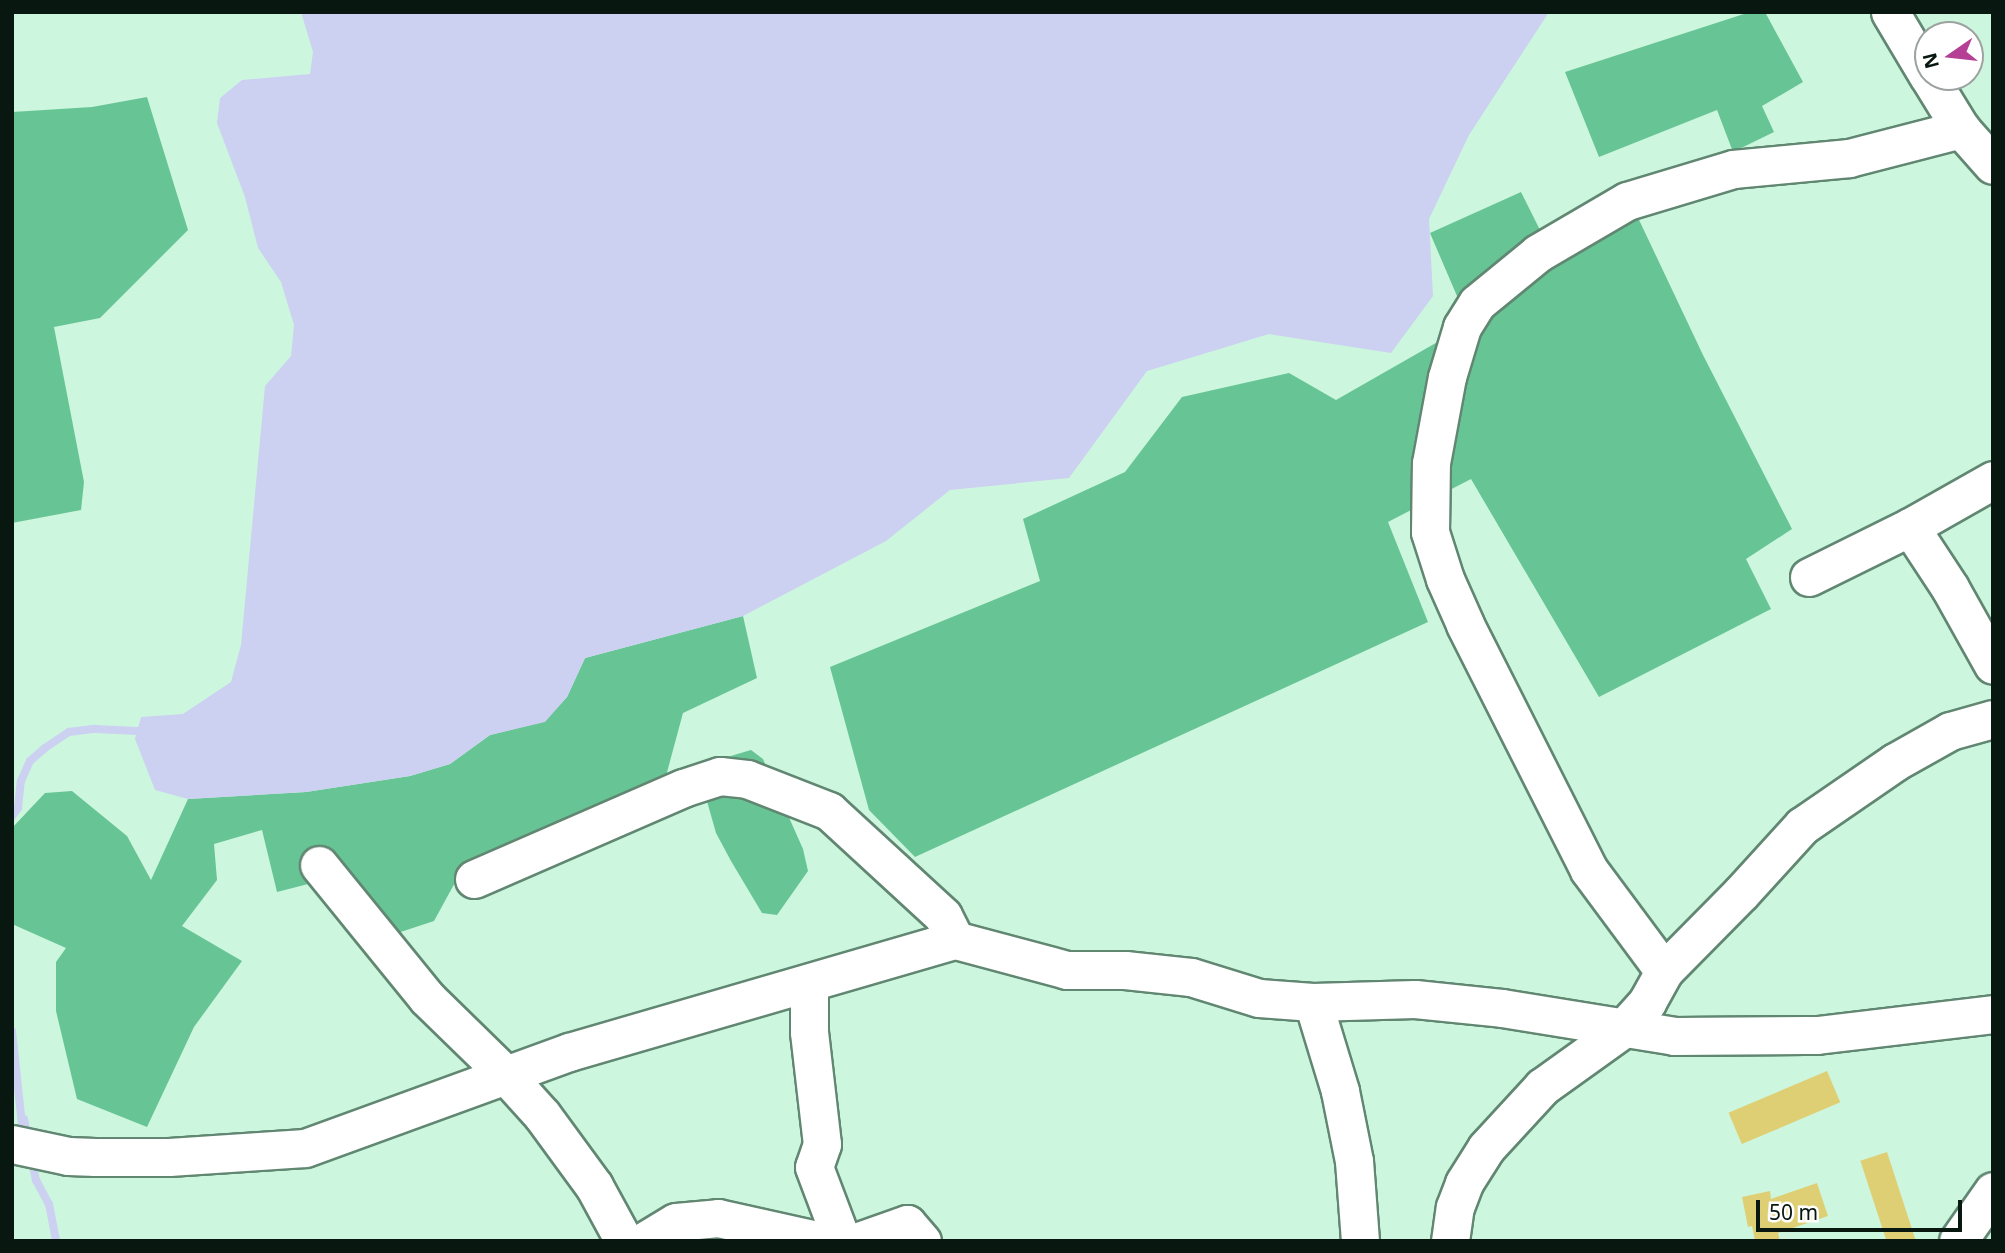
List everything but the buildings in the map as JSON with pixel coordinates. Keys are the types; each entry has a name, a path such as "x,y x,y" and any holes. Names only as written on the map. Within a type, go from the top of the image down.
{"street":[{"path":"1890,12 1914,52"},
{"path":"1937,91 1961,129 1993,165"},
{"path":"1664,971 1590,870 1465,624 1437,556 1430,532 1431,463 1447,377 1462,327 1477,303 1538,253 1627,201 1734,169 1849,158 1961,129"},
{"path":"1809,577 1910,527 1993,480"},
{"path":"1910,527 1950,589 1993,665"},
{"path":"1450,1241 1455,1207 1464,1183 1486,1147 1542,1087 1623,1029 1647,1002 1664,971 1802,826 1836,799 1950,732 1993,719"},
{"path":"474,879 683,788 720,775 747,779 829,811 943,916 955,940"},
{"path":"319,865 427,998 505,1074 573,1154 624,1241"},
{"path":"12,1144 68,1156 95,1157 169,1157 305,1149 569,1052 955,940 1067,970 1125,970 1191,977 1259,998 1313,1002 1415,999 1502,1009 1674,1036 1817,1035 1993,1014"},
{"path":"809,984 809,1032 822,1144 814,1167 842,1241"},
{"path":"1313,1002 1340,1091 1349,1138 1360,1241"},
{"path":"1958,1241 1993,1191"},
{"path":"644,1241 676,1222 718,1217 821,1241"},
{"path":"859,1241 907,1224 922,1241"}],"green space":[{"path":"1750,12 1765,12 1803,82 1762,106 1774,132 1733,152 1717,110 1599,157 1565,72"},
{"path":"147,97 188,230 100,318 54,327 84,482 81,510 12,523 12,112 92,107"},
{"path":"1521,192 1553,256 1632,205 1703,355 1792,529 1746,559 1771,609 1599,697 1471,479 1388,522 1428,622 915,857 869,810 830,667 1040,581 1023,519 1125,472 1182,397 1289,373 1336,400 1469,324 1430,233"},
{"path":"743,616 757,678 683,713 666,776 463,868 434,921 364,944 347,874 277,892 262,830 214,844 217,880 182,926 242,961 194,1027 147,1127 77,1099 56,1011 56,962 66,948 12,924 12,828 45,793 72,791 127,836 151,880 188,799 306,792 410,776 450,764 490,735 545,721 567,697 585,658"},
{"path":"751,750 763,759 803,849 808,871 777,915 762,913 731,861 716,833 697,766"}],"water":[{"path":"301,12 1549,12 1469,135 1429,219 1433,296 1391,353 1269,334 1147,371 1069,478 950,490 886,541 743,616 585,658 567,697 545,722 490,735 450,764 410,776 306,792 188,799 155,790 135,739 141,717 183,714 231,682 241,645 265,386 291,356 294,325 281,282 258,248 245,197 217,123 220,98 242,80 310,74 313,52"}],"waterway":[{"path":"12,816 18,808 21,781 30,761 45,748 69,732 95,729 137,731"},
{"path":"12,1031 22,1124"},
{"path":"24,1119 28,1138"},
{"path":"31,1157 36,1180 49,1204 56,1241"}]}
